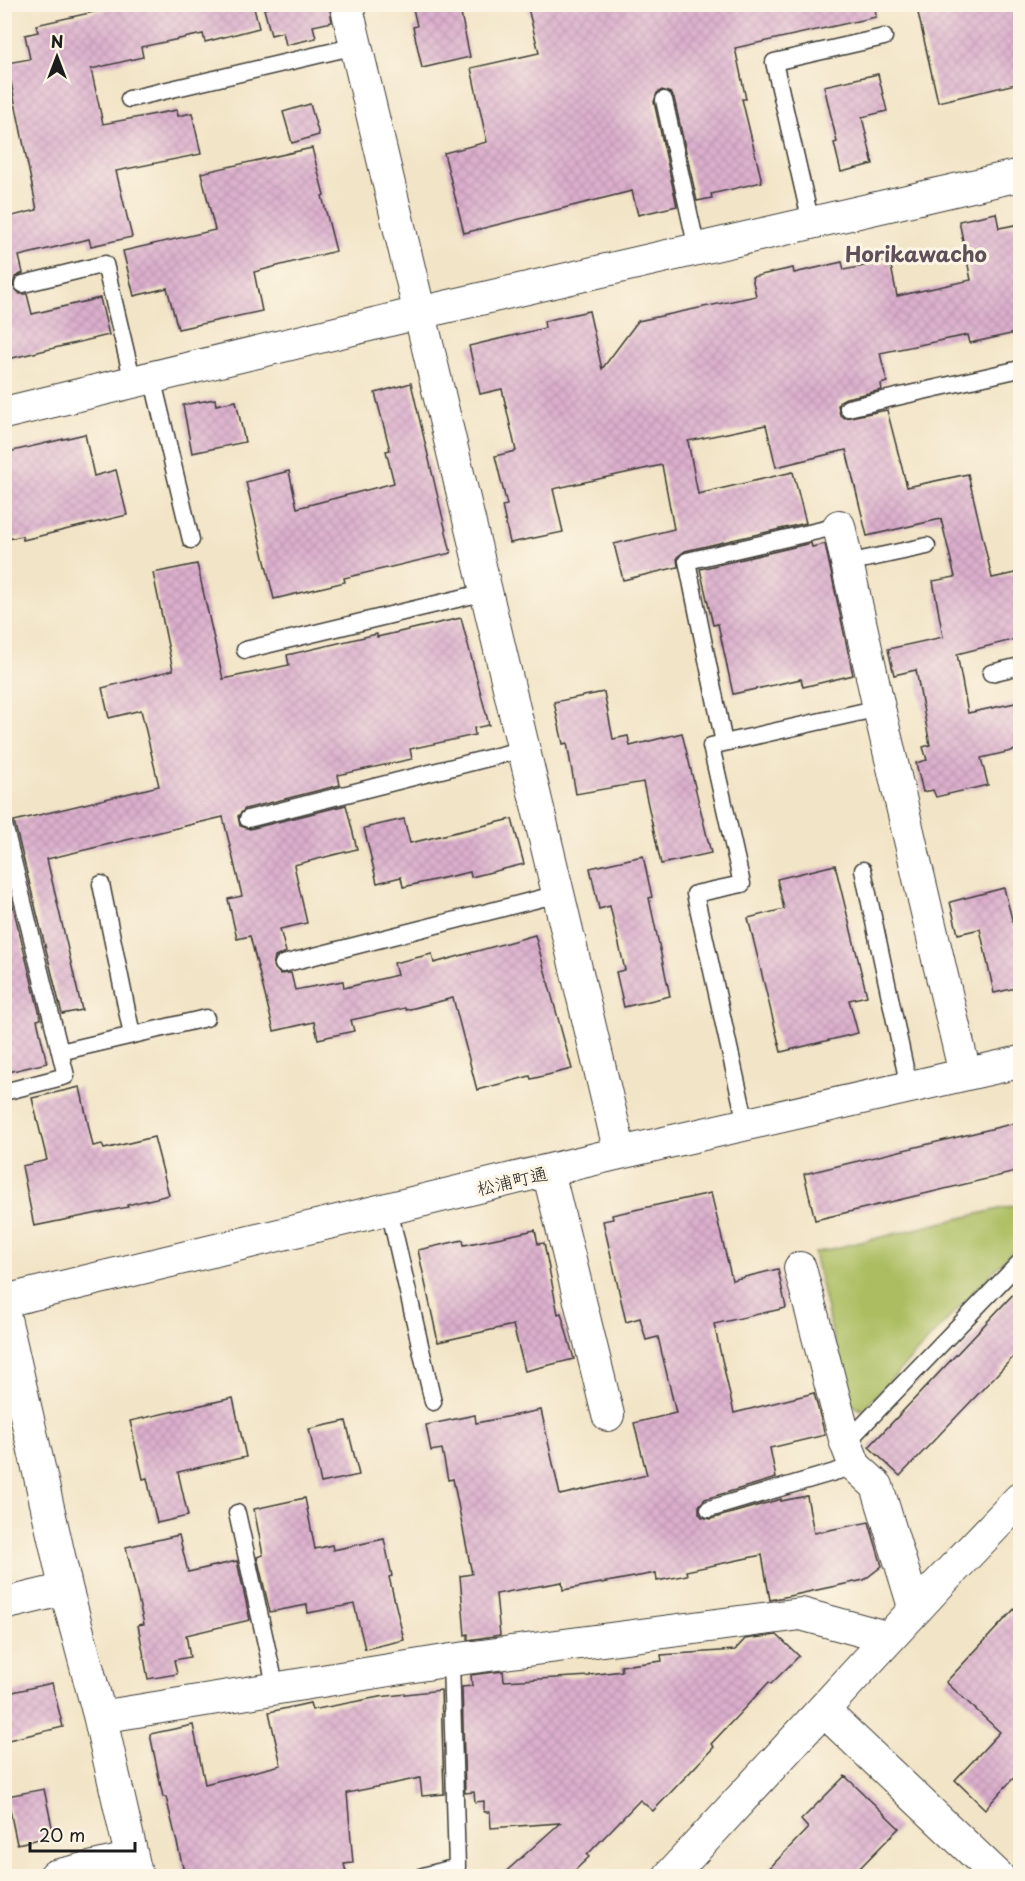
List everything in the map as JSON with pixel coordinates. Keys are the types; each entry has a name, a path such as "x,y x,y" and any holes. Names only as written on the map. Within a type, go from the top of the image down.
{"street":[{"path":"346,4 620,1153"},
{"path":"4,412 419,313 1020,175"},
{"path":"838,526 965,1074"},
{"name":"松浦町通","path":"4,1301 620,1153 1020,1062"},
{"path":"548,1171 608,1415"},
{"path":"800,1268 851,1455 877,1486 915,1610"},
{"path":"4,1316 66,1589 100,1717 134,1868 56,1876"},
{"path":"670,1876 1020,1499"},
{"path":"4,1604 66,1589"},
{"path":"100,1717 451,1660 801,1614 889,1638"},
{"path":"824,1711 998,1876"}],"lane":[{"path":"811,223 774,62 884,37"},
{"path":"129,99 356,46"},
{"path":"664,100 697,249"},
{"path":"22,284 105,264 143,379 191,540"},
{"path":"848,408 1020,369"},
{"path":"724,743 687,561 838,526"},
{"path":"847,563 927,546"},
{"path":"245,650 486,592"},
{"path":"991,673 1020,666"},
{"path":"746,1124 695,894 742,884 711,746 879,708"},
{"path":"248,819 524,749"},
{"path":"4,825 66,1076 4,1092"},
{"path":"863,870 909,1087"},
{"path":"101,884 132,1035"},
{"path":"283,964 558,894"},
{"path":"60,1052 206,1018"},
{"path":"389,1209 433,1402"},
{"path":"709,1509 851,1455 1020,1262"},
{"path":"237,1514 276,1689"},
{"path":"423,1876 457,1867 451,1660"}],"green space":[{"path":"1020,1204 1020,1243 862,1410 848,1403 814,1253"}],"building":[{"path":"129,4 253,4 259,28 205,42 203,34 141,47 143,57 91,69 103,124 177,110 178,116 192,113 201,154 116,171 132,237 91,246 89,239 19,256 23,273 15,277 13,286 20,294 27,294 32,314 100,298 109,335 4,360 4,218 37,210 7,63 30,59 25,35 38,32 36,25"},
{"path":"277,4 329,4 332,22 313,26 316,38 286,45 283,32 271,35 264,9 277,6"},
{"path":"412,4 459,4 470,57 422,68 413,27 417,26"},
{"path":"527,4 875,4 876,17 735,48 746,99 742,99 762,182 711,194 712,198 697,201 674,98 671,93 662,90 657,93 654,102 677,206 638,215 632,191 464,233 444,153 487,142 471,68 539,53"},
{"path":"916,4 1020,4 1020,83 938,102"},
{"path":"878,74 887,111 862,117 873,164 841,172 834,143 837,142 824,86"},
{"path":"310,104 319,135 292,143 283,112"},
{"path":"312,148 336,251 254,272 262,311 178,329 167,288 134,296 123,251 215,230 201,173"},
{"path":"996,213 999,228 1020,224 1020,332 970,343 968,335 880,353 887,382 881,384 882,390 846,398 838,405 840,415 845,418 887,410 907,487 968,474 992,578 1020,572 1020,638 957,654 968,713 1020,702 1020,749 981,758 988,785 936,797 933,790 923,792 916,763 927,760 923,747 930,745 916,670 894,675 888,649 943,637 933,581 955,577 941,519 867,536 846,450 776,467 766,425 688,441 698,494 793,472 806,523 685,551 677,557 678,567 623,580 614,544 674,529 662,465 553,489 563,532 510,543 502,506 507,505 495,456 516,451 502,389 480,394 469,346 545,328 544,321 589,311 602,369 638,321 756,296 752,277 793,268 794,273 842,262 844,270 890,261 897,296 971,280 959,221"},
{"path":"411,383 451,553 344,578 345,582 274,599 246,482 289,471 297,508 394,483 386,451 390,450 375,393"},
{"path":"215,399 216,405 236,401 245,442 192,453 183,405"},
{"path":"85,434 94,476 116,470 127,515 23,540 22,536 4,540 4,453"},
{"path":"811,543 812,547 825,544 853,675 803,687 801,679 733,694 718,624 713,625 700,569"},
{"path":"197,564 223,679 289,665 287,655 377,634 377,637 461,618 489,725 474,728 475,735 410,749 412,759 338,775 340,785 245,809 238,816 240,826 250,829 346,805 357,849 294,865 307,923 280,929 286,952 275,957 273,966 280,974 291,973 295,990 343,981 344,988 397,975 394,963 432,954 434,963 535,935 572,1069 531,1079 530,1076 477,1090 453,998 406,1010 405,1008 351,1020 354,1031 318,1039 314,1022 274,1031 250,936 237,939 228,899 242,896 223,817 47,859 82,1010 62,1014 14,821 159,786 141,710 109,718 102,688 173,670 153,573"},
{"path":"604,692 613,739 628,736 630,746 682,733 711,853 661,864 643,782 576,794 567,743 563,744 554,702"},
{"path":"404,819 410,843 512,819 524,864 471,877 470,872 403,887 401,877 377,883 364,828"},
{"path":"643,856 652,897 649,898 670,996 624,1007 616,972 625,970 610,906 599,909 590,868"},
{"path":"835,865 867,996 849,1000 858,1033 781,1052 748,918 784,909 777,879"},
{"path":"4,871 41,1019 37,1020 47,1063 4,1073"},
{"path":"1004,888 1017,939 1020,938 1020,987 994,993 980,929 958,934 950,902"},
{"path":"80,1087 93,1146 102,1144 104,1149 154,1137 169,1195 127,1205 128,1207 34,1226 22,1166 47,1160 32,1098"},
{"path":"1020,1122 1020,1171 815,1220 804,1174"},
{"path":"711,1193 732,1280 778,1269 786,1308 714,1324 734,1413 814,1393 825,1435 770,1448 776,1478 705,1499 699,1506 699,1513 702,1517 711,1519 781,1499 781,1501 807,1496 814,1533 869,1522 882,1566 864,1580 770,1600 762,1555 686,1571 687,1575 657,1581 656,1573 563,1590 562,1582 496,1594 500,1635 468,1640 468,1634 465,1635 460,1576 472,1574 453,1479 448,1480 442,1449 431,1451 426,1425 475,1415 476,1423 541,1410 560,1495 647,1475 634,1423 676,1413 658,1337 646,1340 640,1318 626,1322 603,1221 613,1219 612,1215"},
{"path":"535,1230 538,1244 544,1243 558,1314 561,1313 574,1359 525,1371 513,1325 438,1342 418,1250 463,1240 464,1245"},
{"path":"1020,1287 1020,1350 900,1476 869,1447"},
{"path":"233,1398 246,1457 178,1472 188,1516 157,1523 147,1478 143,1479 130,1421"},
{"path":"346,1421 359,1475 321,1483 309,1429"},
{"path":"305,1498 315,1549 332,1545 333,1550 384,1539 392,1576 389,1577 404,1640 365,1649 354,1604 308,1613 307,1605 270,1612 257,1557 263,1555 254,1509"},
{"path":"179,1535 188,1572 237,1561 250,1620 186,1635 190,1657 174,1660 177,1674 148,1679 138,1625 144,1624 126,1547"},
{"path":"1020,1603 1020,1771 985,1809 955,1780 1000,1732 946,1682"},
{"path":"777,1635 799,1656 771,1684 769,1682 711,1744 714,1747 653,1811 640,1800 569,1876 501,1876 560,1823 491,1828 490,1812 484,1812 484,1801 475,1802 474,1792 465,1793 462,1687 472,1686 471,1675 503,1671 504,1681 590,1676 622,1671 621,1666 662,1661 661,1655 735,1650 745,1639"},
{"path":"52,1683 63,1727 4,1741 4,1694"},
{"path":"441,1690 444,1794 422,1796 420,1778 347,1793 353,1863 344,1864 347,1876 185,1876 166,1797 163,1797 150,1734 193,1725 205,1784 281,1765 269,1712 310,1703 312,1710 379,1697"},
{"path":"845,1776 899,1828 852,1876 762,1876 808,1828 801,1820"},
{"path":"44,1789 54,1836 17,1844 7,1796"}],"district":[{"name":"Horikawacho","path":"916,253"}]}
